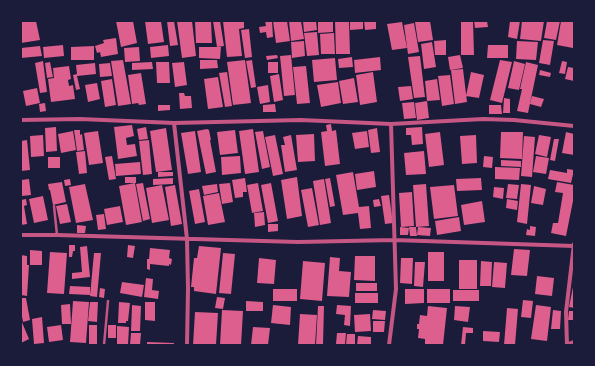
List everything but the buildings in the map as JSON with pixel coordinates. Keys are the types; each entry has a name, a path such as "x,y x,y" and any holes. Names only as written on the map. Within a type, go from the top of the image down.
{"street":[{"path":"21,120 80,119 174,123 302,120 391,124 483,119 514,120 574,126"},
{"path":"174,123 187,239 187,345"},
{"path":"389,345 396,289 391,124"},
{"path":"21,235 298,242 394,240 574,245 566,312 567,345 574,343"}],"lane":[{"path":"54,206 57,235"},
{"path":"104,345 108,301"}]}
